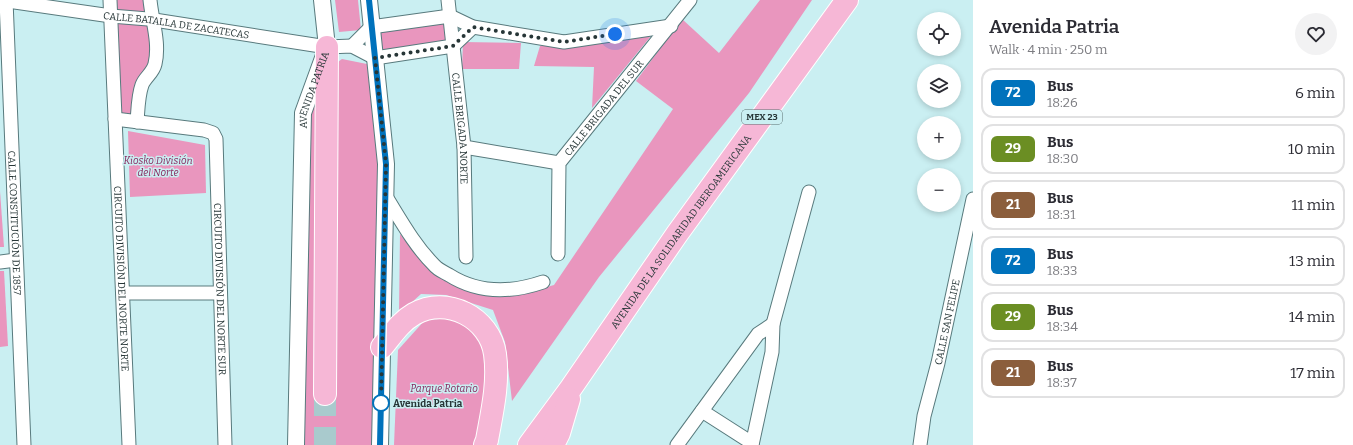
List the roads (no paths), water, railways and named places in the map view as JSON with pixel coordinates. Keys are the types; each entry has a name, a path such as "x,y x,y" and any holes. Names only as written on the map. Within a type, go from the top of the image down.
{"highway":[{"name":"AVENIDA DE LA SOLIDARIDAD IBEROAMERICANA","path":"529,445 572,388 677,234 847,0"},
{"path":"325,394 327,47"},
{"path":"382,347 401,324 414,314 430,308 449,308 464,312 478,321 489,332 495,354 496,392 485,445"},
{"path":"553,445 559,433 572,388"}],"street":[{"name":"CALLE BATALLA DE ZACATECAS","path":"4,0 111,16 152,20 327,47 352,46 375,58"},
{"name":"CALLE CONSTITUCIÓN DE 1857","path":"4,0 24,445"},
{"name":"CIRCUITO DIVISIÓN DEL NORTE NORTE","path":"110,0 129,445"},
{"path":"115,119 137,122 142,83 150,75 155,65 157,44 150,0"},
{"name":"AVENIDA PATRIA","path":"296,445 303,113 327,47 322,0"},
{"path":"369,0 386,164 380,445"},
{"name":"CALLE BRIGADA NORTE","path":"448,0 464,147 466,257"},
{"name":"CALLE BRIGADA DEL SUR","path":"558,254 559,163 690,0"},
{"path":"352,46 371,27 450,16 473,27 564,42 670,26"},
{"path":"375,58 453,46 473,27"},
{"name":"CIRCUITO DIVISIÓN DEL NORTE SUR","path":"137,122 204,130 213,133 217,146 225,445"},
{"path":"464,147 559,163"},
{"path":"702,410 752,444 772,352 773,324 809,192"},
{"path":"385,195 408,234 434,267 454,279 482,289 505,290 543,282"},
{"name":"CALLE SAN FELIPE","path":"920,445 924,416 938,363 973,199"},
{"path":"0,262 16,260"},
{"path":"123,293 220,293"},
{"path":"677,445 758,334 773,324"}],"tunnel":[{"path":"325,394 325,445"}],"place":[{"name":"Avenida Patria","path":"381,403"}],"park label":[{"name":"Kiosko División del Norte","path":"158,166"},
{"name":"Parque Rotario","path":"444,388"}]}
